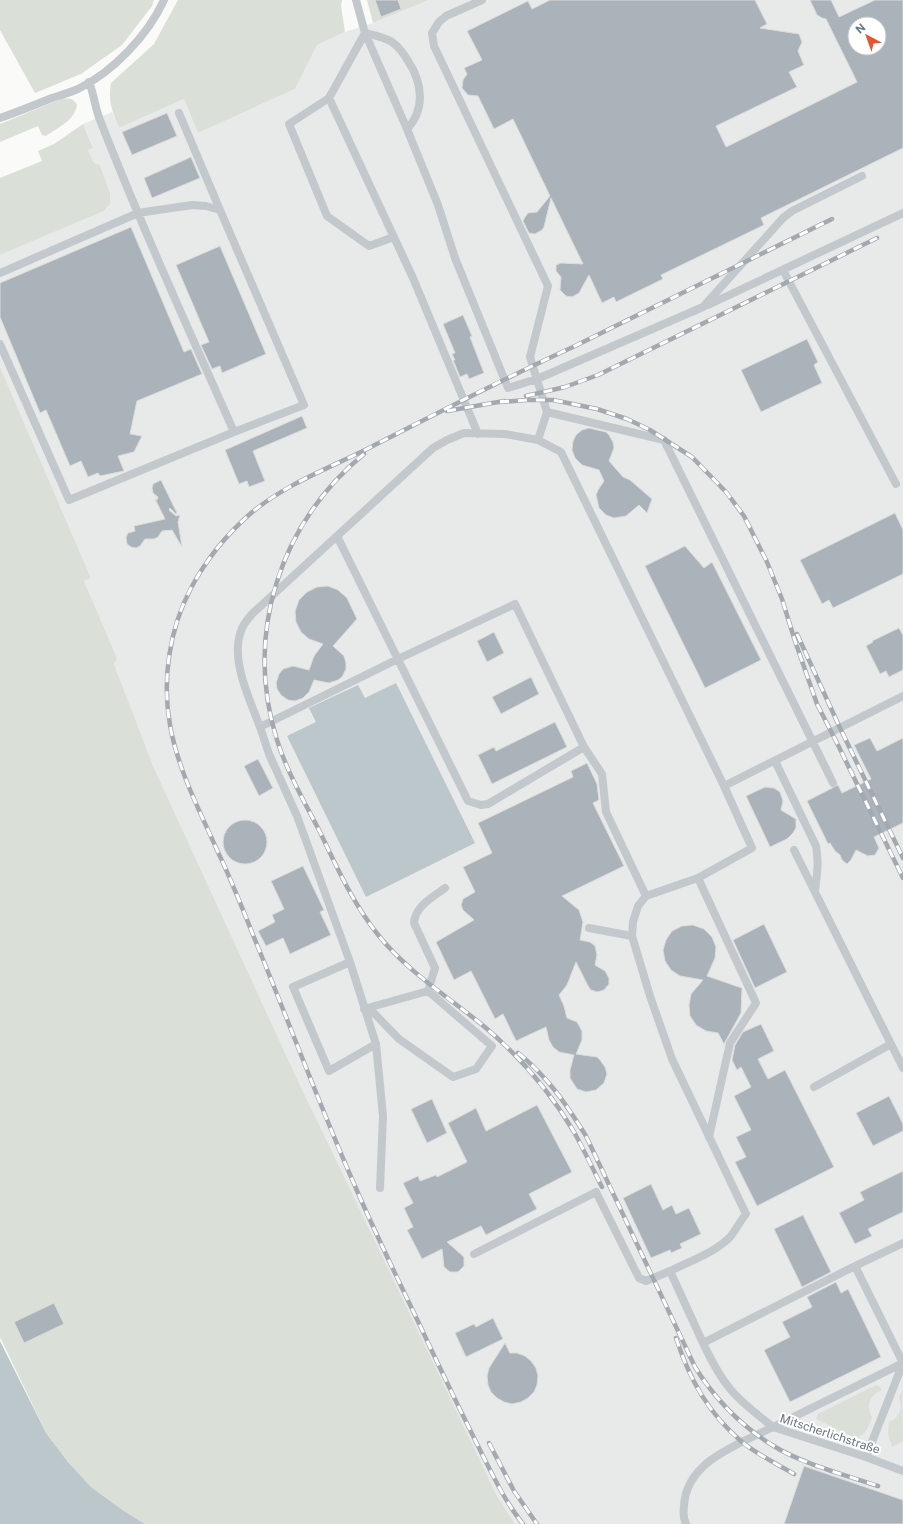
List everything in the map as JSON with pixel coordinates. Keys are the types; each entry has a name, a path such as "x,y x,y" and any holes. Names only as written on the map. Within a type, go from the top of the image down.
{"lane":[{"path":"0,118 77,89 89,82 126,53 138,40 150,25 164,0"},
{"path":"356,0 365,33 438,205 455,258 508,388 537,379 703,307 903,213"},
{"path":"482,0 446,16 439,22 432,33 434,46 548,286 530,357 547,412 538,440"},
{"path":"365,33 328,98 289,124 327,216 369,246 394,237"},
{"path":"365,33 391,42 403,52 414,70 419,87 420,102 414,122 407,129"},
{"path":"89,82 99,118 138,213 234,432"},
{"path":"328,98 413,278 478,434"},
{"path":"0,344 69,500 234,432 304,405 179,113"},
{"path":"703,307 783,218 792,211 862,176"},
{"path":"0,273 138,213 192,205 206,206 220,210"},
{"path":"783,270 896,484"},
{"path":"547,412 664,440 833,783"},
{"path":"380,1188 383,1116 376,1044 367,1008 297,816 269,754 244,686 238,645 241,632 246,621 253,613 433,448 464,433 505,434 538,440 562,452 724,786 752,848 698,878 646,896 638,906 633,922 632,936 650,996 672,1059 746,1214 724,1243 670,1271 646,1281 639,1278 596,1192 474,1254"},
{"path":"337,536 468,801 481,805 488,804 584,748"},
{"path":"260,727 398,659 515,604 584,748 602,774 606,812 646,896"},
{"path":"724,786 903,696"},
{"path":"775,761 816,846 818,874 815,890"},
{"path":"794,850 903,1068"},
{"path":"698,878 756,1003 730,1043 709,1137"},
{"path":"428,991 435,968 414,923 414,917 418,909 445,888"},
{"path":"589,928 632,936"},
{"path":"350,962 293,987 329,1071 376,1044"},
{"path":"367,1008 428,991"},
{"path":"367,1008 399,1039 453,1078 476,1068 492,1046 428,991"},
{"path":"814,1087 891,1044"},
{"path":"703,1343 903,1243"},
{"path":"855,1266 903,1363 866,1457"},
{"path":"670,1271 713,1363 732,1392 773,1427 903,1363"},
{"name":"Mitscherlichstraße","path":"686,1524 683,1519 684,1495 692,1479 701,1468 725,1451 773,1427 866,1457 903,1471"}],"shaded area":[{"path":"0,0 154,0 152,6 122,45 81,74 35,93 0,30"},
{"path":"178,0 342,0 341,6 345,32 317,45 295,89 198,133 184,99 119,128 111,106 111,83 154,44"},
{"path":"367,0 429,0 373,23"},
{"path":"429,0 903,0 903,1524 515,1524 497,1496 445,1391 299,1083 154,768 114,664 117,658 84,581 91,578 0,367 0,255 104,211 108,207 110,193 100,165 94,163 88,150 93,147 83,124 112,112 119,128 184,99 198,133 295,89 317,45 345,32 373,23"},
{"path":"63,98 72,99 77,104 73,115 60,127 46,136 42,135 38,126 0,142 0,124"},
{"path":"83,124 93,148 88,150 94,163 100,165 110,193 110,204 104,211 0,255 0,178 42,161 38,151 54,144"},
{"path":"0,367 91,578 84,581 117,658 114,664 154,768 299,1083 497,1496 515,1524 145,1524 91,1487 68,1462 46,1433 0,1337"},
{"path":"396,683 475,843 366,897 287,736 316,722 309,708 358,685 365,698"},
{"path":"0,1341 46,1433 68,1462 91,1487 145,1524 0,1524"},
{"path":"876,1385 882,1390 874,1395 870,1401 869,1409 872,1417 868,1427 861,1436 855,1438 816,1419 818,1414"},
{"path":"902,1390 903,1441 892,1447 888,1434 889,1422 896,1418 900,1412 901,1405 899,1398"}],"building":[{"path":"375,0 398,0 401,9 381,17"},
{"path":"550,0 755,0 767,24 760,28 799,34 802,42 798,51 804,65 789,72 797,87 716,126 726,147 857,82 826,19 817,15 810,0 831,0 839,17 875,0 903,0 903,148 761,218 764,225 661,275 663,279 616,302 614,297 602,303 589,275 579,293 572,297 566,296 560,290 561,277 556,271 556,265 561,263 583,264 551,198 542,230 535,234 529,233 523,221 528,213 537,212 550,196 513,119 494,129 478,96 468,95 462,88 463,80 467,74 464,68 482,60 467,31 528,1 532,9"},
{"path":"167,113 177,136 132,155 122,132"},
{"path":"191,157 200,178 152,198 144,178"},
{"path":"131,227 184,352 191,349 202,374 137,401 130,434 142,436 134,452 118,456 124,471 100,476 98,473 88,477 81,461 70,466 46,410 40,413 0,317 0,283"},
{"path":"220,246 266,354 222,373 220,366 212,369 201,345 209,342 176,265"},
{"path":"463,315 472,336 470,337 484,373 469,379 467,374 460,377 453,360 455,360 452,354 455,353 443,324"},
{"path":"807,339 818,362 814,365 822,383 761,412 741,370"},
{"path":"302,416 307,428 253,451 265,481 249,487 247,481 239,484 225,450"},
{"path":"589,428 606,432 609,435 613,442 614,448 609,461 623,477 630,480 652,499 647,513 639,505 626,516 614,518 606,515 599,508 596,495 604,481 599,470 582,465 575,458 572,450 573,441 576,435 582,430"},
{"path":"161,480 177,513 176,514 170,508 169,510 176,516 180,515 178,522 182,547 172,530 162,531 158,537 154,539 145,539 140,546 136,548 131,547 127,544 126,537 128,533 135,531 134,526 165,519 155,499 157,500 158,497 153,493 152,488 153,484"},
{"path":"895,513 903,530 903,574 833,608 829,600 822,604 800,560"},
{"path":"685,546 704,568 712,562 761,660 705,688 645,566"},
{"path":"328,586 338,590 347,598 357,619 333,646 344,656 346,669 342,677 338,680 329,683 314,680 309,692 303,698 295,701 288,700 281,695 277,689 276,683 279,674 283,669 293,666 309,670 314,656 323,644 309,639 301,632 296,622 295,611 299,600 307,592 317,587"},
{"path":"899,628 903,635 903,670 889,677 886,671 880,674 866,646 873,642 872,641"},
{"path":"494,632 504,653 487,662 477,641"},
{"path":"531,677 539,694 501,714 492,697"},
{"path":"555,722 567,747 492,784 478,755 494,747 496,751"},
{"path":"870,738 877,751 903,738 903,823 874,837 879,848 875,855 868,856 856,850 851,860 847,864 842,860 840,855 835,851 830,843 828,844 807,801 838,785 842,793 871,779 854,745"},
{"path":"258,759 273,788 259,796 244,766"},
{"path":"587,763 597,784 599,800 593,803 624,866 562,896 579,910 583,922 580,940 590,942 595,946 597,955 595,965 605,971 609,978 609,984 604,990 597,992 591,990 576,962 567,985 559,995 567,1018 577,1022 582,1031 582,1040 576,1054 597,1057 605,1067 607,1074 604,1083 596,1090 586,1092 577,1089 570,1078 570,1070 574,1055 559,1052 553,1047 549,1040 546,1027 516,1041 503,1014 495,1019 471,971 454,980 436,942 474,920 463,910 461,905 463,899 475,892 463,867 492,853 478,823 573,777 571,771"},
{"path":"765,787 774,788 780,792 783,801 781,810 796,819 796,828 793,833 787,839 770,847 746,796"},
{"path":"241,820 249,820 254,821 261,826 266,833 266,851 261,858 254,863 241,864 233,861 226,854 223,846 223,838 226,830 233,823"},
{"path":"303,866 324,910 320,912 331,935 290,954 283,938 266,946 258,931 275,922 272,915 284,909 271,881"},
{"path":"764,924 787,972 755,988 733,940"},
{"path":"693,925 704,929 712,937 716,947 715,958 707,976 742,988 741,1013 724,1044 718,1033 706,1031 696,1025 690,1016 689,1005 691,994 703,980 680,976 671,970 665,961 663,950 666,940 672,931 682,926"},
{"path":"761,1024 774,1051 758,1059 768,1079 785,1070 834,1167 757,1206 735,1162 746,1157 736,1137 751,1130 734,1096 751,1087 741,1067 737,1070 732,1060 735,1045 743,1032"},
{"path":"889,1096 903,1124 903,1131 873,1146 856,1113"},
{"path":"432,1099 447,1133 427,1143 411,1109"},
{"path":"537,1105 572,1172 529,1194 537,1209 486,1235 481,1226 447,1242 464,1257 464,1266 458,1272 450,1272 444,1267 442,1249 422,1259 407,1230 413,1227 404,1208 413,1203 403,1183 418,1176 420,1181 436,1175 437,1177 467,1162 448,1123 476,1108 486,1131"},
{"path":"903,1171 903,1212 868,1229 872,1236 855,1244 839,1213 864,1200 860,1192"},
{"path":"651,1184 663,1210 672,1205 676,1214 689,1208 701,1234 680,1244 682,1248 671,1253 670,1250 651,1258 623,1198"},
{"path":"803,1215 831,1272 802,1287 774,1229"},
{"path":"836,1282 841,1293 848,1289 881,1357 790,1402 764,1350 790,1337 782,1322 812,1307 807,1297"},
{"path":"54,1303 64,1324 24,1343 14,1322"},
{"path":"493,1318 503,1339 466,1357 455,1333 474,1324 476,1327"},
{"path":"505,1343 510,1353 517,1353 525,1356 531,1361 536,1368 538,1376 537,1385 534,1392 521,1402 512,1404 497,1398 491,1392 488,1385 487,1376 489,1368"},
{"path":"804,1466 903,1500 903,1524 784,1524"}],"railway":[{"path":"523,1524 506,1499 491,1472 373,1226 330,1128 234,888 184,774 178,758 170,725 167,691 169,655 177,621 191,588 210,558 241,522 277,494 306,478 469,397 832,219"},
{"path":"526,396 565,387 598,375 877,238"},
{"path":"500,402 553,400 597,409 627,419 650,430 692,457 726,492 744,516 767,562 782,599 817,704 903,878"},
{"path":"447,411 504,401"},
{"path":"364,454 335,482 310,513 290,548 276,584 268,622 265,661 268,700 277,740 302,799 354,899 370,924 403,962 486,1028 523,1063 555,1103 574,1132 602,1187"},
{"path":"797,634 840,728 903,858"},
{"path":"518,1053 547,1081 586,1136 695,1367 711,1390 739,1420 772,1445 823,1468 878,1486"},
{"path":"676,1338 694,1382 719,1419 748,1447 794,1474"},
{"path":"489,1443 514,1491 537,1524"}]}
